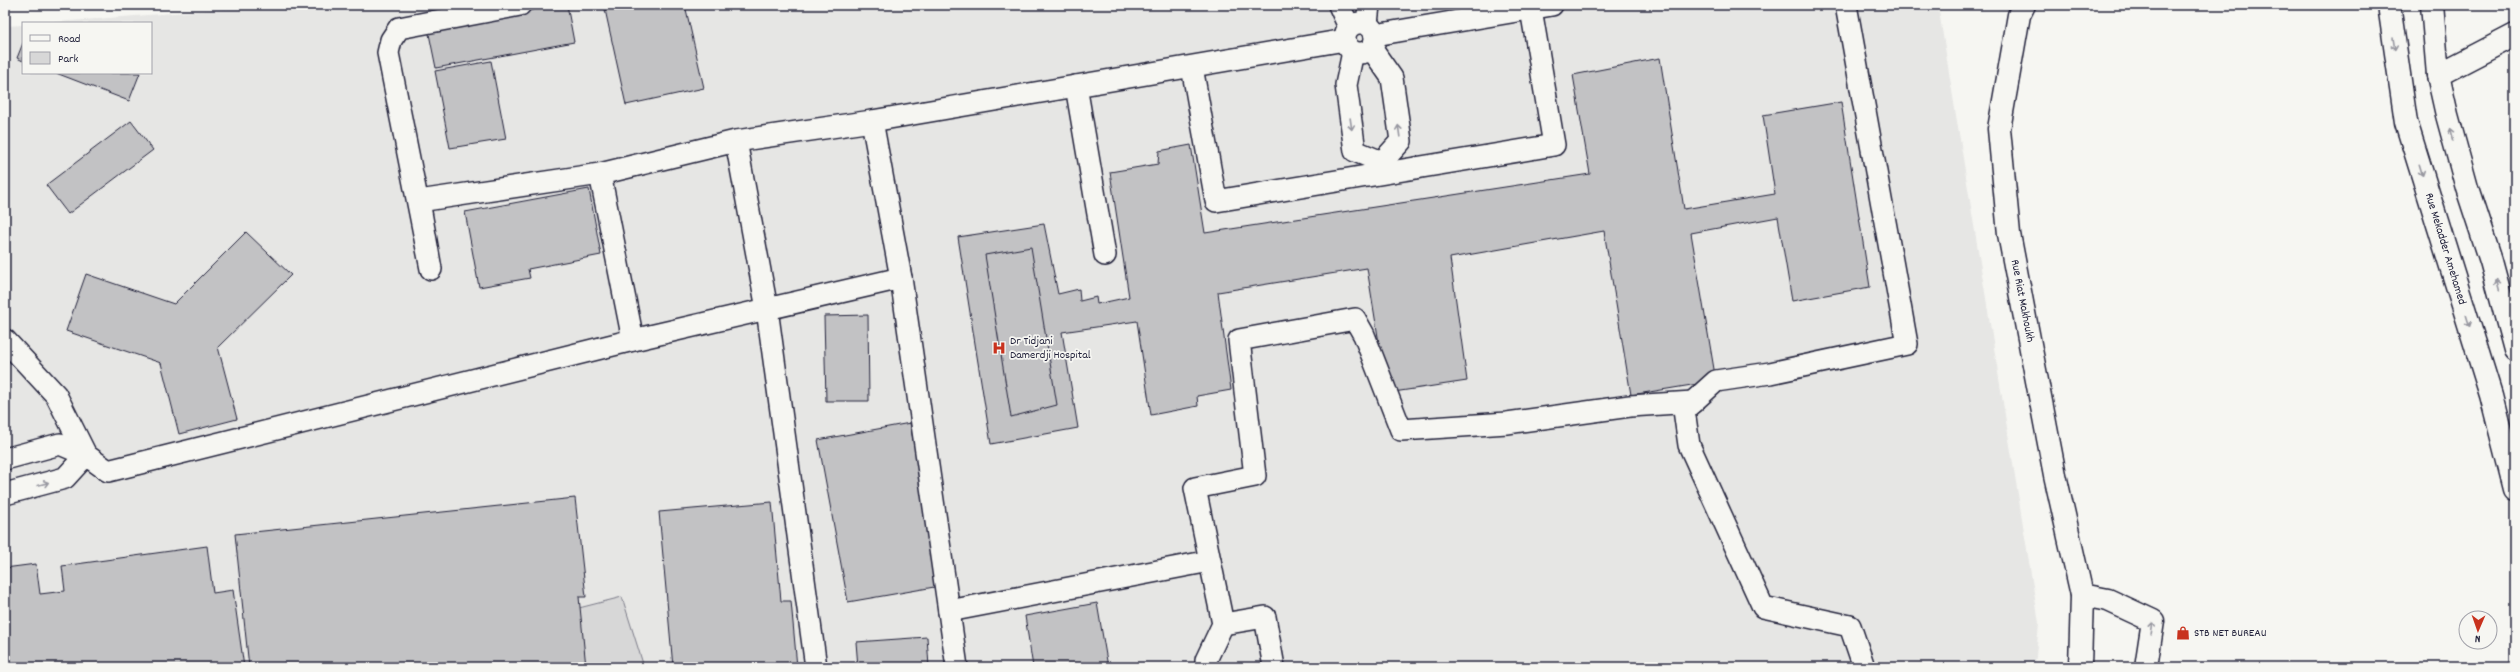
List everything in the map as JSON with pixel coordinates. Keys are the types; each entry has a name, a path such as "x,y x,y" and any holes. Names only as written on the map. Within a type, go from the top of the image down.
{"street":[{"name":"Rue Riat Makhoukh","path":"2024,5 2019,15 1999,129 2009,234 2056,474 2082,595 2080,667"},
{"name":"Rue Mekadder Amehamed","path":"2389,5 2406,122 2491,395 2515,489"},
{"path":"2432,5 2438,76 2467,188 2491,261 2515,350"},
{"path":"2438,76 2515,34"},
{"path":"2082,595 2108,600 2153,621 2146,667"}],"lane":[{"path":"520,5 399,28 391,40 388,53 431,269 419,200 600,174 736,141 872,121 1192,67 1361,33 1552,5"},
{"path":"1339,5 1361,33 1392,78 1401,142 1383,168"},
{"path":"1846,5 1907,344 1770,373 1716,380 1684,410 1689,445 1763,607 1850,626 1864,667"},
{"path":"1192,67 1216,201 1383,168 1554,145 1531,9"},
{"path":"1361,33 1346,85 1355,151 1383,168"},
{"path":"1076,86 1105,255"},
{"path":"872,121 900,278 957,667"},
{"path":"736,141 767,309 816,667"},
{"path":"600,174 633,340"},
{"path":"5,459 60,444 86,455 108,471 633,340 900,278"},
{"path":"1207,667 1206,660 1223,624 1195,488 1255,476 1239,340 1355,320 1364,335 1401,430 1507,423 1630,406 1693,402"},
{"path":"5,340 56,395 86,455"},
{"path":"5,494 65,478 86,455"},
{"path":"949,611 1210,561"},
{"path":"1223,624 1265,617 1274,667"}],"shaded area":[{"name":"Dr Tidjani Damerdji Hospital","path":"276,5 1938,5 2039,623 2035,667 5,667 5,26 22,25 22,74 152,74 152,22 57,22"}],"green space":[{"path":"622,597 644,667 348,667"}],"building":[{"path":"559,5 567,5 574,42 436,68 428,29"},
{"path":"604,5 685,5 704,88 626,105"},
{"path":"22,46 22,60 17,58"},
{"path":"1660,58 1684,209 1775,194 1763,115 1841,102 1870,287 1792,301 1778,217 1691,233 1716,381 1631,395 1604,231 1450,258 1467,381 1387,393 1367,268 1218,292 1231,390 1197,396 1198,406 1151,415 1137,321 1062,332 1078,428 991,444 958,237 1044,224 1058,294 1079,289 1080,301 1096,297 1097,304 1129,297 1110,172 1158,164 1159,151 1191,145 1205,233 1590,174 1573,75"},
{"path":"491,61 506,139 450,148 435,71"},
{"path":"59,74 140,74 129,101"},
{"path":"131,121 153,150 68,214 46,185"},
{"path":"589,189 601,255 528,269 530,278 479,287 465,212"},
{"path":"246,232 291,275 218,347 237,419 179,434 161,363 66,331 86,274 174,304"},
{"path":"1031,247 1057,405 1011,417 985,255"},
{"path":"868,315 869,401 826,401 824,316"},
{"path":"910,423 940,586 848,602 818,440"},
{"path":"575,498 586,597 579,597 586,667 249,667 235,534"},
{"path":"772,502 781,601 791,601 797,667 673,667 659,512"},
{"path":"207,546 213,593 233,590 244,667 5,667 5,568 36,564 40,594 65,591 62,566"},
{"path":"1097,603 1108,667 1033,667 1025,616"},
{"path":"927,637 929,667 858,667 856,642"}],"place":[{"name":"Dr Tidjani Damerdji Hospital","path":"999,348"},
{"name":"STB NET BUREAU","path":"2183,633"}]}
